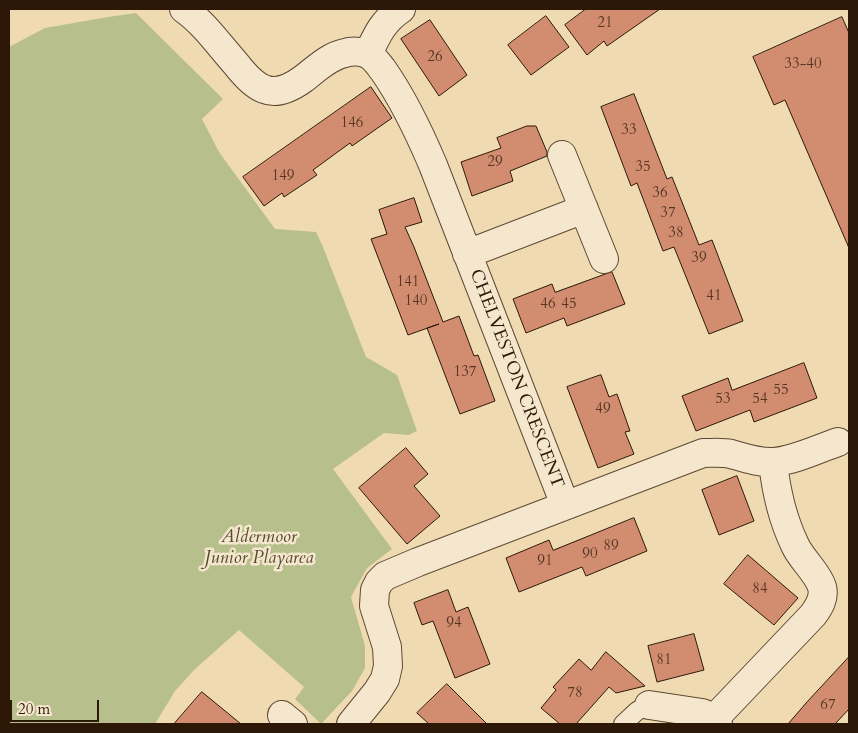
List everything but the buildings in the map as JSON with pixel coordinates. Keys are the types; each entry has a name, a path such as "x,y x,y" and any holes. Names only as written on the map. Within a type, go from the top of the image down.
{"street":[{"path":"190,11 246,76 263,89 274,91 286,89 330,59 344,53 368,54 385,23 401,9"},
{"name":"CHELVESTON CRESCENT","path":"368,54 394,85 433,165 565,506"},
{"path":"562,155 604,259"},
{"name":"CHELVESTON CRESCENT","path":"467,254 584,209"},
{"name":"CHELVESTON CRESCENT","path":"350,724 377,692 385,679 388,666 387,647 374,606 375,590 385,576 703,453 716,452 750,460 773,462 794,458 838,442"},
{"path":"649,705 702,713 716,721 820,605 823,596 822,587 795,545 780,505 773,462"}],"lane":[{"path":"623,724 638,711 649,705"}],"green space":[{"name":"Aldermoor Junior Playarea","path":"136,13 223,99 202,119 219,152 275,229 316,232 366,357 397,375 417,431 409,435 384,433 333,469 392,549 367,568 351,597 365,646 365,668 352,691 321,724 295,699 304,687 239,630 195,669 175,691 155,724 9,724 9,47 45,28"}]}
